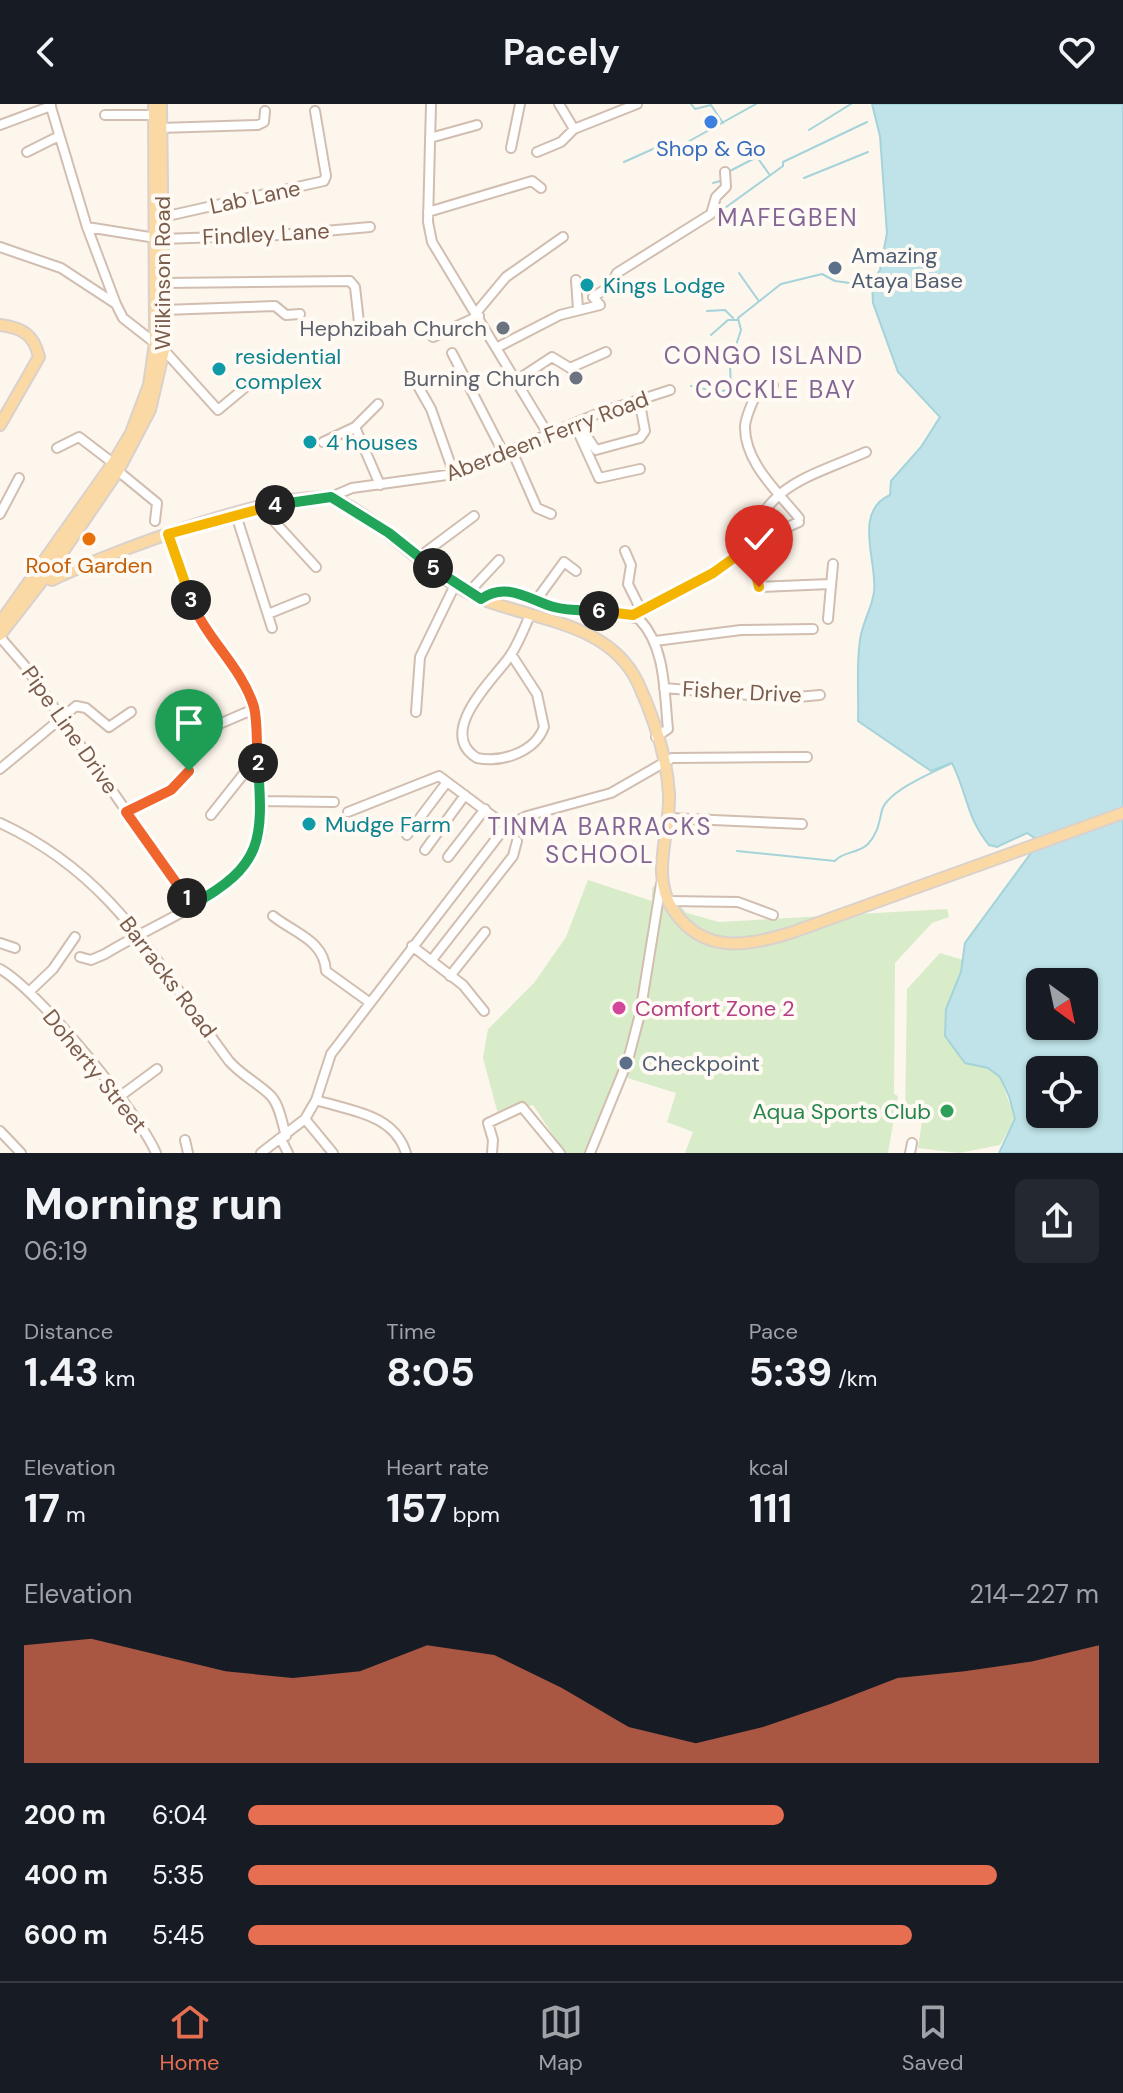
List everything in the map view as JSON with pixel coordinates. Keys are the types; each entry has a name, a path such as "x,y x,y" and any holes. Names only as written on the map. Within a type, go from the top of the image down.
{"main road":[{"name":"Wilkinson Road","path":"0,636 37,588 116,467 149,385 159,346 163,310 158,239 163,217 161,104"},
{"name":"Wilkinson Road","path":"154,109 159,346"},
{"path":"0,325 17,327 29,334 39,357 0,425"},
{"path":"46,572 63,574 168,534 262,508 331,497 389,533 468,593 592,634 619,654 637,682 656,737 668,760 668,818 662,883 670,905 702,938 729,945 793,932 1123,813"},
{"name":"Wilkinson Road","path":"0,623 46,572"},
{"path":"657,911 670,905"}],"street":[{"path":"433,104 428,212 432,242 548,434"},
{"path":"511,148 520,104"},
{"path":"559,104 574,129"},
{"path":"537,152 561,142 574,129 637,104"},
{"path":"0,125 50,105 87,227 123,318 159,346 218,410 248,385"},
{"path":"105,115 154,109"},
{"path":"160,128 258,125 264,122 265,111"},
{"name":"Lab Lane","path":"163,217 324,181 326,176 315,111"},
{"path":"430,138 477,125"},
{"path":"27,152 59,136"},
{"path":"498,347 578,309 600,305 593,297 609,287 617,273 711,214 716,197 726,187 725,172"},
{"path":"428,212 532,181 541,188"},
{"name":"Findley Lane","path":"87,227 158,239 280,235 370,227"},
{"path":"433,337 478,314 506,277 563,237"},
{"path":"0,247 61,268 116,304"},
{"path":"576,280 578,309"},
{"path":"163,283 353,282 360,331"},
{"path":"163,310 275,306 286,315 300,314"},
{"path":"517,380 552,357 570,368 606,352"},
{"path":"452,353 537,508 551,514"},
{"path":"414,379 431,409 454,474"},
{"path":"481,599 501,591 537,599 559,608 637,612 713,573 749,547 799,520 777,494 752,453 745,423 758,390 773,385"},
{"name":"Aberdeen Ferry Road","path":"331,497 345,490 454,474 548,434 670,390"},
{"path":"574,426 582,429 596,450 640,438 645,431 639,399"},
{"path":"323,442 355,427 378,404"},
{"path":"574,426 599,478 640,469"},
{"path":"355,427 380,485"},
{"path":"57,448 79,437 157,503 155,521"},
{"path":"741,553 758,518 777,494 866,452"},
{"path":"0,514 19,478"},
{"path":"262,508 316,567"},
{"path":"236,515 272,628"},
{"path":"419,557 474,516"},
{"path":"80,957 91,960 227,883 254,852 260,834 254,709 237,674 198,618 168,534"},
{"path":"749,547 759,587 830,584"},
{"path":"625,551 630,560 628,584 637,612 655,641 664,688 668,729 656,737"},
{"path":"468,593 499,560"},
{"path":"537,599 565,561 576,571"},
{"path":"828,619 833,564"},
{"path":"416,712 420,657 455,585"},
{"path":"268,614 305,599"},
{"path":"511,654 537,694 544,727 535,742 510,756 494,760 477,758 466,742 466,713 511,654 530,615"},
{"path":"655,641 741,630 813,629"},
{"name":"Pipe Line Drive","path":"0,636 25,666 192,905"},
{"name":"Fisher Drive","path":"664,688 786,698 820,695"},
{"path":"0,769 81,705 109,727 131,712"},
{"path":"196,734 254,709"},
{"path":"211,815 257,756"},
{"path":"261,1153 305,1119 316,1100 331,1054 506,826 527,816 611,793 668,760 807,757"},
{"path":"126,812 171,790 189,771"},
{"path":"348,812 439,776 506,826"},
{"path":"407,835 447,782"},
{"path":"425,850 465,795"},
{"path":"260,801 334,802"},
{"path":"448,857 485,809"},
{"path":"668,818 802,824"},
{"name":"Barracks Road","path":"0,823 76,867 138,933 228,1059 272,1098 288,1153"},
{"path":"431,961 513,856 517,841"},
{"path":"590,1153 628,1060 640,1014 662,883"},
{"path":"670,905 738,902 773,915"},
{"path":"273,916 316,945 325,957 326,971 369,1002"},
{"path":"450,976 485,932"},
{"name":"Doherty Street","path":"30,991 59,962 75,937"},
{"path":"0,943 15,948"},
{"path":"412,946 450,976 484,1011"},
{"name":"Doherty Street","path":"0,969 30,991 141,1124 156,1153"},
{"path":"119,1097 157,1069"},
{"path":"316,1100 386,1122 400,1136 406,1153"},
{"path":"492,1153 493,1140 488,1123 522,1107 560,1153"},
{"path":"305,1119 333,1153"},
{"path":"0,1131 21,1153"},
{"path":"185,1140 188,1153"},
{"path":"910,1153 912,1143"}],"green space":[{"path":"588,880 652,901 652,888 657,884 687,913 719,922 947,909 949,917 932,923 895,963 894,1094 898,1096 888,1153 685,1153 693,1132 667,1122 676,1093 618,1075 585,1153 565,1153 533,1105 498,1114 483,1058 488,1029 534,983 566,937"},
{"path":"940,953 963,960 961,972 988,1068 1000,1077 1015,1119 1000,1145 959,1153 918,1148 922,1121 905,1118 907,989"}],"water":[{"path":"872,104 1123,104 1123,1153 999,1153 1015,1119 1009,1096 1000,1077 988,1068 965,1063 945,1036 946,1009 961,972 965,943 1031,853 1036,839 1027,833 997,847 989,845 971,815 952,763 931,771 858,721 860,640 874,592 869,539 872,513 890,495 891,481 921,447 940,417 898,372 873,303 872,282 880,270 887,233 880,136"}],"waterway":[{"path":"691,104 695,109 711,105 723,123"},
{"path":"624,162 662,145 684,144 756,104"},
{"path":"809,130 851,104"},
{"path":"711,218 783,166 783,162 867,122"},
{"path":"804,178 868,152"},
{"path":"728,172 757,157 769,174"},
{"path":"713,183 724,180"},
{"path":"739,273 758,300"},
{"path":"691,386 718,392 731,389 730,364 741,330 738,318 781,284 822,274 835,281 872,286"},
{"path":"707,311 725,310 733,318"},
{"path":"711,335 728,320 738,320"},
{"path":"737,851 835,861 868,844 876,832 882,810 893,796 950,764"}],"place":[{"name":"Shop & Go","path":"711,122"},
{"name":"Amazing Ataya Base","path":"835,268"},
{"name":"Kings Lodge","path":"587,285"},
{"name":"Hephzibah Church","path":"503,328"},
{"name":"residential complex","path":"219,369"},
{"name":"Burning Church","path":"576,378"},
{"name":"4 houses","path":"310,442"},
{"name":"Roof Garden","path":"89,539"},
{"name":"Mudge Farm","path":"309,824"},
{"name":"Comfort Zone 2","path":"619,1008"},
{"name":"Checkpoint","path":"626,1063"},
{"name":"Aqua Sports Club","path":"947,1111"}],"district":[{"name":"MAFEGBEN","path":"788,217"},
{"name":"CONGO ISLAND","path":"764,355"},
{"name":"COCKLE BAY","path":"776,389"},
{"name":"TINMA BARRACKS SCHOOL","path":"600,840"}],"route":[{"path":"189,771 171,790 126,812 192,905 227,883 254,852 260,834 260,801 254,709 237,674 198,618 168,534 270,506 322,496 331,497 352,508 455,585 481,599 494,591 512,591 559,608 633,615 700,581 749,547 759,587"}]}
